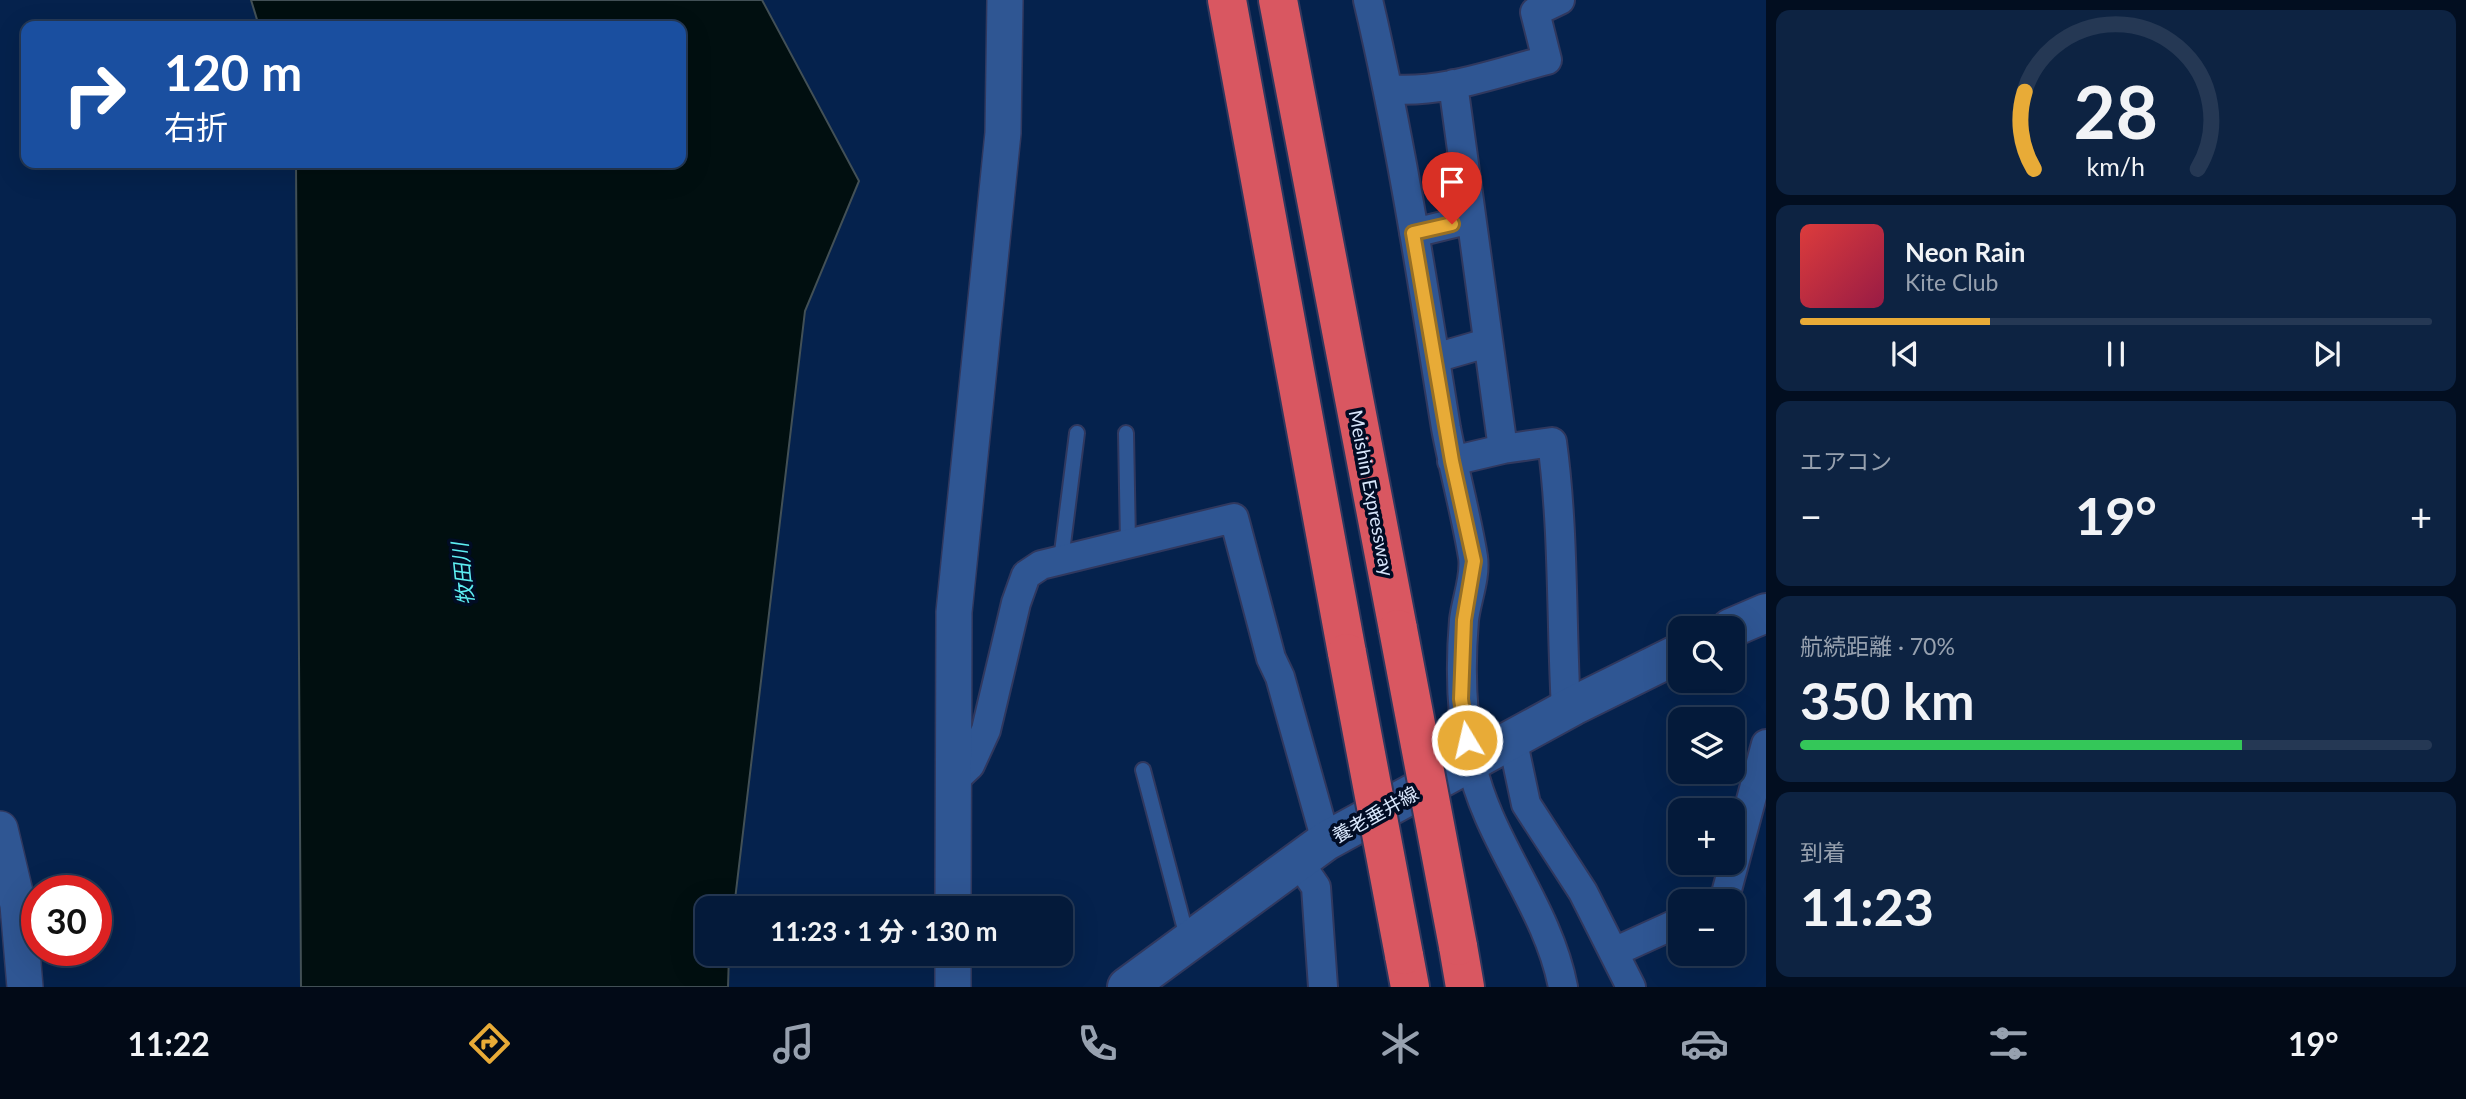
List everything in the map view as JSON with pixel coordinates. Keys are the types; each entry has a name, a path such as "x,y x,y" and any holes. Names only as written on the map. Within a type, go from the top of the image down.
{"highway":[{"path":"1227,0 1407,971"},
{"name":"Meishin Expressway","path":"1278,0 1465,987"}],"main road":[{"path":"1745,622 1766,613"},
{"name":"養老垂井線","path":"1127,987 1312,851 1512,738 1668,659"}],"street":[{"path":"953,896 954,612 1003,133 1005,0"},
{"path":"1368,0 1389,89 1452,461 1474,561 1464,620 1461,699 1471,761 1489,821 1535,903 1558,961 1563,987"},
{"path":"1389,89 1407,91 1453,84 1547,60 1539,4"},
{"path":"1453,84 1503,449"},
{"path":"1413,233 1471,219"},
{"path":"1435,358 1487,343"},
{"path":"1452,461 1503,449 1552,442 1560,500 1561,621 1566,709"},
{"path":"953,781 970,765 986,730 1012,616 1026,575 1041,565 1234,518 1271,658 1280,677 1312,851 1323,987"},
{"path":"1512,738 1526,804 1583,892 1631,987"},
{"path":"1729,889 1756,829 1766,744"},
{"path":"0,829 18,905 25,987"},
{"path":"1614,953 1668,928"},
{"path":"953,966 953,987"}],"lane":[{"path":"1061,560 1077,433"},
{"path":"1126,433 1128,543"},
{"path":"1143,770 1188,942"}],"water":[{"name":"牧田川","path":"251,0 762,0 859,181 805,311 735,896 695,896 695,966 729,966 728,987 301,987 296,168 686,168 686,21 257,21"}],"route":[{"path":"1452,224 1413,233 1452,461 1474,561 1464,620 1461,699 1467,740"}]}
